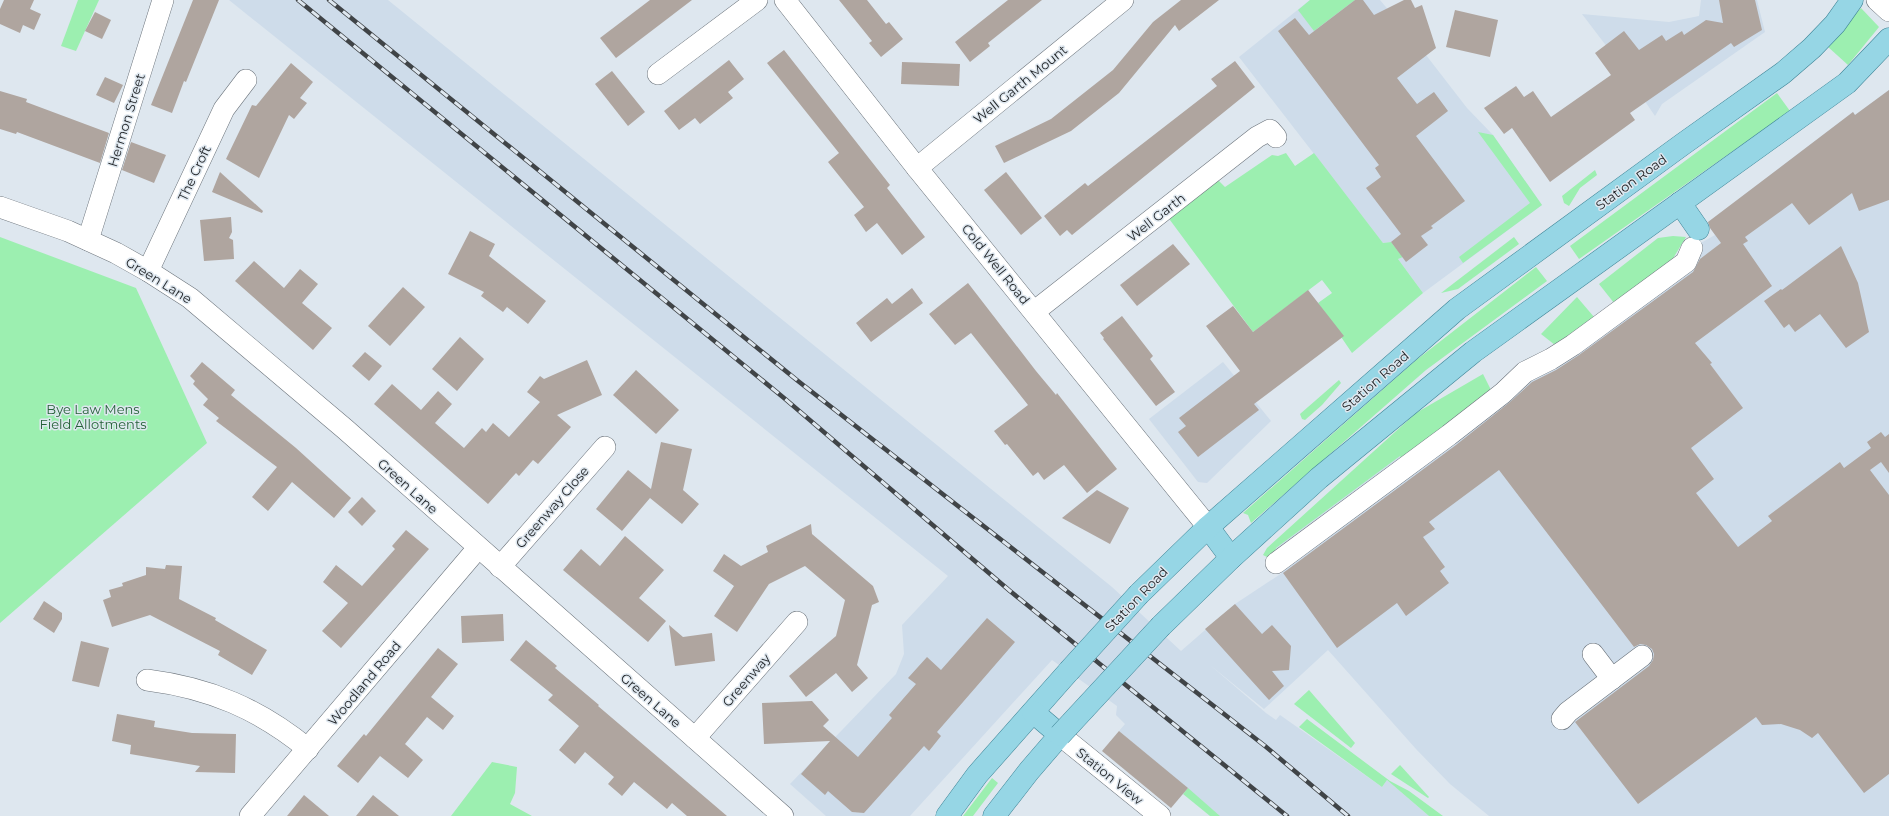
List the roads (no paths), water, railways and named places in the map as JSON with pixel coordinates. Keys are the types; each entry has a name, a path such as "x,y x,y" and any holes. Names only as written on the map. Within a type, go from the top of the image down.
{"main road":[{"name":"Station Road","path":"947,816 977,775 1069,671 1139,594 1208,527 1457,309 1683,144 1783,74 1836,24 1852,0"},
{"path":"994,816 1029,771 1060,735 1161,626 1231,558 1319,478 1473,352 1847,83 1889,39"},
{"path":"1680,203 1695,238"},
{"path":"1208,527 1231,558"},
{"path":"1033,712 1060,735"}],"street":[{"name":"Hermon Street","path":"88,240 163,0"},
{"path":"658,74 757,0"},
{"name":"Cold Well Road","path":"785,0 918,168 1208,527"},
{"name":"Well Garth Mount","path":"918,168 1123,0"},
{"path":"1877,0 1889,11"},
{"name":"The Croft","path":"148,271 224,109 246,80"},
{"name":"Well Garth","path":"1035,311 1257,137 1270,130 1276,137"},
{"name":"Green Lane","path":"0,206 88,240 148,271 190,298 345,430 783,816"},
{"path":"1276,563 1449,435 1503,393 1525,372 1551,359 1573,345 1686,262 1695,238"},
{"name":"Greenway Close","path":"500,567 605,447"},
{"name":"Woodland Road","path":"250,816 478,548"},
{"name":"Greenway","path":"695,738 797,622"},
{"path":"1593,654 1612,679"},
{"path":"1562,719 1568,712 1642,656"},
{"path":"147,680 194,688 235,702 273,723 308,749"},
{"name":"Station View","path":"1060,735 1160,816"}],"railway":[{"path":"298,0 784,398 1010,591 1287,816"},
{"path":"329,0 798,381 1265,746 1348,816"}],"park label":[{"name":"Bye Law Mens Field Allotments","path":"93,416"}]}
